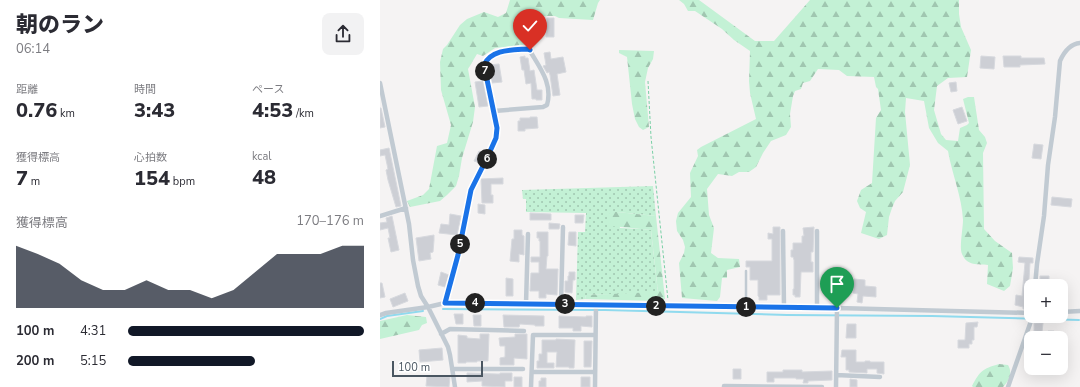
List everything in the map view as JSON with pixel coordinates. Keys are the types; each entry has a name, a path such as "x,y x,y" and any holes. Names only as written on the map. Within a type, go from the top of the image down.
{"street":[{"path":"1036,279 1044,216 1048,165 1055,117 1060,61 1063,54 1068,49 1073,45 1080,43"},
{"path":"445,303 458,255 471,190 496,138 497,128 484,65 486,60 491,56 501,52 527,49 530,50 547,80 549,98 547,105 543,107 494,111"},
{"path":"380,83 406,208 412,260 418,286 421,296 428,307 449,351 455,387"},
{"path":"380,112 386,110"},
{"path":"380,216 406,208"},
{"path":"561,304 563,227"},
{"path":"783,231 784,307"},
{"path":"816,308 817,231"},
{"path":"526,304 528,234"},
{"path":"380,315 445,303 561,304 596,309 668,306 837,308 1024,316"},
{"path":"836,387 837,308"},
{"path":"595,387 596,309"},
{"path":"1068,312 1080,311"},
{"path":"1008,387 1029,323"},
{"path":"441,334 450,329 524,331"},
{"path":"531,387 533,335 595,335"},
{"path":"452,369 523,369"},
{"path":"532,372 595,372"},
{"path":"836,375 880,377"},
{"path":"724,387 822,387"}],"lane":[{"path":"746,271 746,307"}],"path":[{"path":"648,81 652,144 668,306"}],"green space":[{"path":"510,0 600,0 593,20 543,16 534,21 535,37 529,44 495,48 483,56 477,54 468,69 475,107 473,122 462,158 456,186 440,201 410,207 407,201 423,195 429,189 437,146 447,143 451,125 441,90 440,62 443,49 460,25 467,19 484,12 498,17 506,13"},
{"path":"679,0 699,0 755,41 774,41 810,0 959,0 961,27 971,50 967,77 948,78 937,86 934,110 941,134 946,140 958,141 960,128 969,123 963,99 974,97 979,130 985,137 987,143 983,153 984,229 995,241 1012,253 1013,268 1010,286 1004,291 987,284 988,265 967,261 962,254 961,243 963,220 959,194 948,151 938,143 929,128 924,101 906,98 905,112 910,165 903,192 895,201 889,217 887,235 879,239 861,233 866,212 860,208 857,201 861,190 872,183 876,118 881,110 878,89 876,87 874,77 847,76 839,70 818,69 810,81 803,83 801,89 795,91 790,114 791,127 786,135 771,141 756,167 749,172 739,172 732,176 718,174 707,189 709,215 714,228 711,253 718,258 739,259 740,267 727,270 727,278 722,278 720,297 717,301 682,298 679,263 685,247 683,240 677,231 676,221 678,213 691,197 690,173 698,156 697,150 756,119 750,93 750,51 734,40 722,29 695,11 688,11 684,4"},
{"path":"619,50 654,51 653,59 648,68 645,82 649,127 643,130 639,127 635,119 627,57 619,53"},
{"path":"653,186 656,216 617,212 620,228 651,230 658,293 586,295 585,299 576,300 578,232 585,232 586,213 526,212 526,199 523,199 522,190"},
{"path":"610,212 656,216 665,299 658,301 585,299 586,295 658,292 651,230 611,226 607,222 607,217"},
{"path":"407,315 426,317 427,323 422,325 419,330 380,339 380,321"},
{"path":"999,364 1008,365 1010,371 1009,380 1003,387 972,386 982,371"}],"building":[{"path":"547,18 554,18 554,37 546,37"},
{"path":"550,52 551,59 563,57 566,72 557,74 560,95 553,96 549,72 547,73 543,66 546,65 544,53"},
{"path":"525,56 525,58 528,58 530,71 534,70 537,90 542,90 542,100 532,99 531,83 526,84 520,57"},
{"path":"981,56 995,57 994,69 980,68"},
{"path":"1003,56 1044,58 1045,64 1004,67"},
{"path":"499,64 502,82 492,83 489,65"},
{"path":"483,81 488,106 479,107 475,82"},
{"path":"956,82 957,91 951,92 949,83"},
{"path":"962,107 967,121 958,124 953,110"},
{"path":"380,108 385,127 380,128"},
{"path":"537,117 538,128 518,131 518,121 520,121 520,118"},
{"path":"1034,144 1043,145 1041,159 1032,158"},
{"path":"389,148 401,206 396,207 388,180 386,170 388,169 385,155 380,156 380,150"},
{"path":"479,151 485,154 480,163 474,161"},
{"path":"503,178 503,184 491,184 493,203 482,203 481,179"},
{"path":"1052,197 1072,199 1071,207 1051,205"},
{"path":"478,204 485,205 485,214 478,213"},
{"path":"530,213 551,214 551,220 530,220"},
{"path":"450,214 461,216 457,235 439,233 441,224 449,225"},
{"path":"575,215 584,215 583,223 575,223"},
{"path":"392,216 399,250 391,252 388,238 390,238 388,228 380,230 380,223 387,222 386,218"},
{"path":"549,223 560,224 559,229 549,229"},
{"path":"773,227 780,227 780,295 767,295 767,300 759,300 758,280 750,280 750,267 746,267 746,261 772,261 772,239 768,239 768,233 773,234"},
{"path":"814,227 813,252 811,252 813,272 801,272 800,297 795,297 795,295 793,295 794,260 793,257 791,257 791,250 793,250 793,243 802,243 802,236 804,236 803,228"},
{"path":"514,230 522,230 522,235 524,236 524,255 519,254 519,262 510,261"},
{"path":"537,232 548,232 548,256 546,269 558,269 557,295 546,294 546,298 539,298 539,291 530,291 531,273 539,273 539,262 531,262 531,257 540,257 540,241 539,238 537,238"},
{"path":"569,232 576,232 576,246 568,245"},
{"path":"434,235 433,252 430,253 431,259 419,261 416,238"},
{"path":"1019,257 1033,258 1033,263 1030,263 1029,279 1024,279 1024,309 1023,307 1015,305 1016,295 1022,296 1025,263 1018,262"},
{"path":"441,272 449,275 445,287 438,285"},
{"path":"569,272 575,272 572,293 565,292 565,281 568,281"},
{"path":"1040,276 1049,276 1049,279 1040,279"},
{"path":"506,278 513,279 513,296 506,296"},
{"path":"854,279 865,280 865,286 876,287 876,297 863,296 862,303 857,302 858,294 853,293"},
{"path":"380,283 382,283 385,297 380,298"},
{"path":"405,293 408,301 393,307 390,299"},
{"path":"454,314 463,314 463,324 456,324"},
{"path":"473,315 481,315 481,326 474,326"},
{"path":"503,315 544,316 544,326 520,324 519,327 504,327"},
{"path":"559,316 592,316 592,327 581,326 581,331 573,331 573,328 559,328"},
{"path":"978,322 977,327 974,327 974,340 972,340 972,344 969,344 969,348 958,348 958,340 965,340 966,323"},
{"path":"1034,323 1043,323 1042,331 1034,331"},
{"path":"847,324 856,324 856,338 846,338"},
{"path":"480,334 489,334 488,361 458,363 458,335 467,336 467,338 480,339"},
{"path":"515,334 527,334 527,359 514,358 514,365 500,365 500,358 505,357 505,346 500,346 499,338 515,337"},
{"path":"542,340 575,340 574,368 556,367 557,352 547,352 547,363 554,363 554,368 537,368 539,354 542,354"},
{"path":"584,341 592,341 591,367 584,367"},
{"path":"442,348 443,360 420,362 419,350"},
{"path":"842,350 856,350 856,362 884,362 884,374 877,373 877,369 867,369 867,373 849,372 849,370 846,370 846,357 841,357"},
{"path":"733,369 741,369 741,379 733,379"},
{"path":"783,370 802,370 802,372 832,371 832,380 808,381 808,383 803,383 804,379 774,378 774,382 767,382 767,372 783,372"},
{"path":"467,373 512,373 512,381 505,381 505,387 482,386 482,381 467,382"},
{"path":"427,376 450,377 449,387 426,386"},
{"path":"514,377 522,377 522,387 514,387"},
{"path":"581,377 590,377 590,387 581,387"},
{"path":"541,378 546,378 546,387 539,387 539,381 541,381"},
{"path":"850,379 857,380 857,387 850,387"}],"waterway":[{"path":"443,309 605,310 1079,320"},
{"path":"380,319 387,316 423,311"}],"route":[{"path":"530,50 527,49 501,52 491,56 486,60 484,65 497,128 496,138 471,190 458,255 445,303 837,308"}]}
